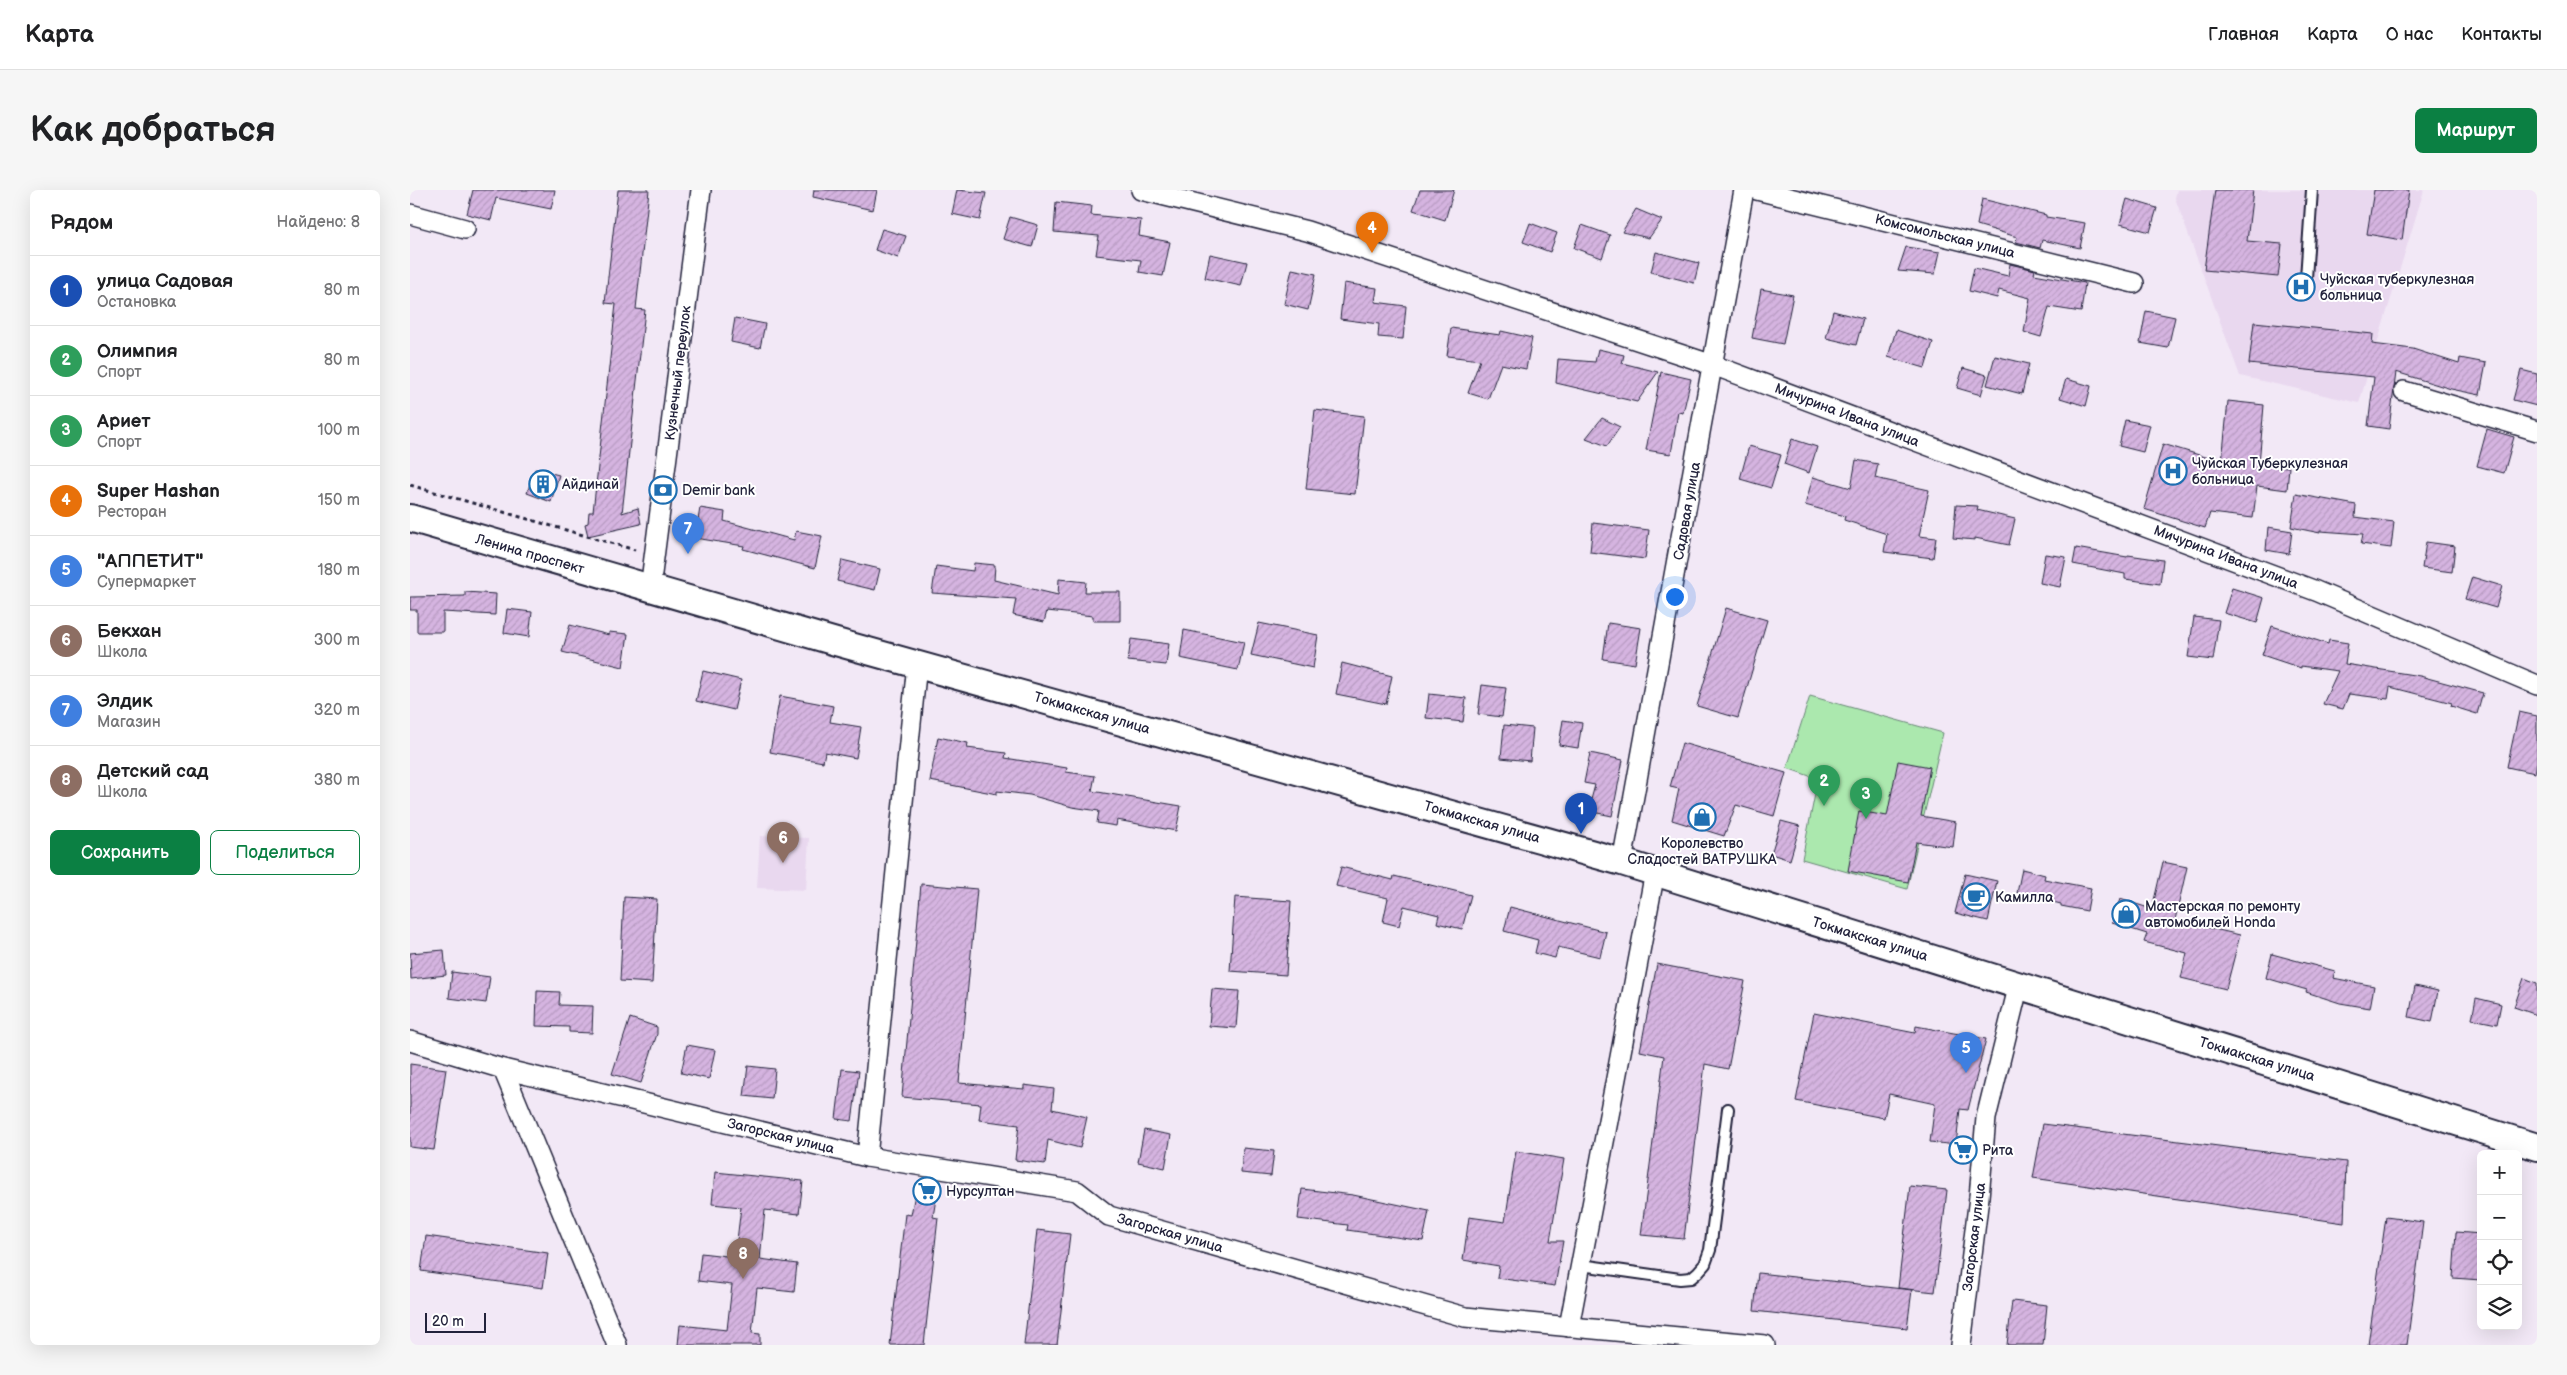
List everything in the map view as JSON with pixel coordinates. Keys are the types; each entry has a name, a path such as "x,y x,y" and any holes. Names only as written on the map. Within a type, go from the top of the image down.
{"main road":[{"name":"Ленина проспект","path":"410,518 650,589"},
{"name":"Токмакская улица","path":"650,589 1622,862 2019,984 2537,1147"}],"street":[{"name":"Кузнечный переулок","path":"650,589 701,190"},
{"name":"Мичурина Ивана улица","path":"1141,190 1307,231 1713,365 2316,591 2537,685"},
{"name":"Садовая улица","path":"1622,862 1744,190"},
{"name":"Комсомольская улица","path":"1756,190 2134,283"},
{"path":"410,214 465,229"},
{"path":"2404,391 2537,431"},
{"path":"867,1157 916,664"},
{"path":"1569,1327 1655,872"},
{"name":"Загорская улица","path":"1961,1345 1986,1118 2019,984"},
{"name":"Загорская улица","path":"410,1041 503,1069 867,1157 1077,1191 1110,1216 1465,1317 1765,1345"},
{"path":"503,1069 617,1345"}],"lane":[{"path":"2305,293 2312,190"},
{"path":"1581,1265 1680,1279 1691,1278 1698,1272 1705,1264 1713,1235 1728,1109"}],"path":[{"path":"410,485 654,555"}],"shaded area":[{"name":"Чуйская туберкулезная больница","path":"2177,190 2424,190 2359,403 2240,376 2175,198"},
{"path":"760,836 809,838 806,890 757,888"}],"green space":[{"path":"1810,696 1943,733 1907,889 1802,859 1818,779 1787,768"}],"building":[{"path":"473,190 555,190 551,209 496,198 491,220 467,214"},
{"path":"618,190 649,190 636,309 645,310 622,513 638,508 641,524 588,536 585,524 588,523 589,512 593,512 616,304 605,303"},
{"path":"814,190 877,190 873,210 813,197"},
{"path":"957,190 986,193 980,220 952,214"},
{"path":"1420,190 1454,190 1445,220 1413,210"},
{"path":"2215,190 2253,190 2247,241 2282,244 2278,277 2204,270"},
{"name":"Чуйская Туберкулезная больница","path":"2374,190 2409,190 2402,240 2367,234"},
{"path":"1982,199 2046,215 2046,217 2085,223 2080,248 2042,240 2040,248 2016,242 2017,237 1977,225"},
{"path":"2127,199 2157,208 2150,232 2120,224"},
{"path":"1056,202 1092,206 1091,215 1141,220 1139,236 1170,242 1163,276 1139,272 1141,260 1096,255 1099,236 1054,232"},
{"path":"1636,209 1662,220 1649,238 1622,232"},
{"path":"1010,217 1038,225 1032,247 1003,239"},
{"path":"1530,223 1557,233 1550,252 1523,242"},
{"path":"1582,225 1610,235 1602,258 1574,248"},
{"path":"882,229 906,236 898,258 875,250"},
{"path":"1906,247 1940,252 1935,274 1898,271"},
{"path":"1656,252 1699,263 1694,283 1651,272"},
{"path":"1210,254 1247,262 1241,286 1205,278"},
{"path":"2010,264 2035,270 2034,274 2085,283 2081,312 2049,307 2041,337 2024,332 2030,298 1999,290 1997,298 1969,291 1974,268 2008,276"},
{"path":"1292,269 1316,274 1308,310 1284,304"},
{"path":"1344,283 1377,288 1375,302 1406,306 1403,339 1378,337 1379,324 1340,319"},
{"path":"1761,289 1793,295 1783,344 1752,338"},
{"path":"1833,311 1863,319 1856,345 1826,338"},
{"path":"2146,311 2175,317 2168,348 2140,343"},
{"path":"735,318 765,324 760,348 731,342"},
{"path":"2254,322 2373,334 2372,344 2413,349 2459,364 2460,358 2486,363 2480,395 2451,389 2396,372 2389,429 2368,426 2374,377 2249,364"},
{"path":"1451,328 1500,335 1501,331 1532,338 1526,369 1501,364 1488,399 1468,393 1480,360 1447,356"},
{"path":"1896,330 1933,342 1925,368 1888,357"},
{"path":"1598,349 1624,355 1622,363 1658,372 1637,402 1556,383 1558,359 1595,362"},
{"path":"1995,356 2029,364 2022,394 1987,385"},
{"path":"1963,368 1987,375 1981,395 1957,388"},
{"path":"2521,370 2537,374 2537,406 2513,400"},
{"path":"1661,372 1691,379 1683,413 1678,412 1671,454 1646,450"},
{"path":"2066,379 2091,386 2086,406 2060,398"},
{"path":"2228,401 2264,405 2259,464 2289,467 2287,490 2257,486 2253,518 2210,513 2205,528 2144,509 2163,444 2222,462"},
{"path":"1315,410 1364,416 1355,494 1306,489"},
{"path":"1602,418 1620,427 1607,446 1586,438"},
{"path":"2125,420 2150,425 2143,452 2119,446"},
{"path":"2487,429 2514,437 2504,473 2477,466"},
{"path":"1792,439 1817,447 1809,473 1784,464"},
{"path":"1749,446 1781,455 1771,488 1740,479"},
{"path":"1856,460 1878,464 1875,478 1929,490 1919,536 1936,538 1933,558 1884,552 1887,534 1844,520 1845,516 1805,505 1813,477 1851,488"},
{"name":"Айдинай","path":"535,469 559,475 551,502 527,493"},
{"path":"2296,494 2356,505 2355,517 2394,522 2391,548 2361,544 2363,534 2320,531 2320,533 2291,527"},
{"path":"1956,505 1978,506 1977,510 2015,519 2009,545 1975,538 1975,540 1953,538"},
{"path":"700,508 725,512 724,521 794,540 796,531 822,536 815,568 743,549 744,546 695,538"},
{"path":"1593,523 1649,530 1645,559 1590,552"},
{"path":"2268,527 2292,531 2289,554 2266,550"},
{"path":"2426,542 2455,546 2452,572 2422,568"},
{"path":"2076,548 2127,557 2128,555 2163,560 2160,584 2125,579 2125,574 2073,564"},
{"path":"2045,554 2066,557 2060,587 2040,583"},
{"path":"842,560 880,569 875,590 837,581"},
{"path":"974,563 995,565 994,580 1058,595 1059,579 1086,582 1085,592 1120,592 1120,621 1093,621 1093,616 1047,611 1044,622 1013,615 1016,599 932,593 936,566 973,571"},
{"path":"2472,577 2502,586 2496,608 2465,599"},
{"path":"2232,588 2264,598 2257,623 2224,613"},
{"path":"465,592 496,594 495,615 443,612 443,632 417,632 417,610 410,610 410,597 465,596"},
{"path":"1726,608 1767,620 1738,718 1697,706"},
{"path":"507,609 532,612 529,637 504,633"},
{"path":"2194,617 2219,620 2213,660 2188,657"},
{"path":"1259,623 1318,635 1313,668 1251,655"},
{"path":"1608,623 1641,628 1635,664 1603,659"},
{"path":"570,625 609,635 609,632 628,634 623,667 562,652"},
{"path":"2272,626 2328,644 2329,640 2348,643 2345,664 2420,676 2483,693 2477,714 2451,706 2452,703 2390,687 2388,699 2349,694 2343,709 2323,704 2338,671 2301,666 2301,668 2262,655"},
{"path":"1184,630 1244,642 1238,670 1180,658"},
{"path":"1131,639 1169,644 1166,665 1128,661"},
{"path":"1342,663 1392,676 1386,704 1336,694"},
{"path":"703,671 741,680 734,710 696,701"},
{"path":"1482,685 1506,688 1502,717 1478,714"},
{"path":"1429,694 1466,698 1463,722 1426,718"},
{"path":"780,696 833,706 830,722 861,727 856,758 825,752 823,762 770,752"},
{"path":"2519,712 2537,716 2537,762 2535,773 2507,767"},
{"path":"1563,720 1582,723 1578,748 1559,745"},
{"path":"1504,725 1533,728 1530,761 1501,758"},
{"path":"938,737 968,743 967,748 1006,753 1005,758 1067,768 1066,772 1095,776 1092,791 1181,806 1176,831 1117,820 1116,826 1097,823 1099,811 1072,807 1030,795 997,791 997,794 930,781"},
{"path":"1682,743 1786,773 1774,816 1736,805 1724,836 1672,820 1679,789 1670,787"},
{"path":"1590,753 1623,760 1612,816 1588,811 1595,785 1584,783"},
{"path":"1898,761 1930,767 1921,816 1956,822 1953,847 1916,842 1908,882 1848,871 1859,811 1887,816"},
{"path":"1781,821 1800,826 1790,860 1771,854"},
{"path":"2163,862 2187,867 2175,920 2240,935 2226,989 2181,978 2187,953 2144,942 2147,934 2112,923 2120,899 2152,909"},
{"path":"1341,867 1393,880 1394,876 1471,895 1462,929 1437,923 1439,915 1404,906 1399,926 1383,922 1388,898 1336,886"},
{"path":"2022,869 2045,875 2044,879 2091,888 2087,911 2061,906 2061,904 2017,893"},
{"name":"Камилла","path":"1965,874 1997,881 1988,921 1955,913"},
{"path":"921,884 977,889 959,1083 1024,1089 1024,1085 1054,1089 1052,1109 1087,1117 1080,1148 1048,1140 1045,1164 1015,1160 1019,1125 979,1120 981,1104 902,1097"},
{"path":"624,897 657,899 652,983 620,981"},
{"path":"1235,897 1291,901 1286,975 1230,971"},
{"path":"1510,907 1606,932 1600,957 1558,947 1555,958 1535,953 1538,940 1504,931"},
{"path":"444,950 446,975 411,979 410,953"},
{"path":"2272,954 2335,971 2333,978 2374,986 2370,1008 2340,1003 2306,992 2307,990 2266,978"},
{"path":"1657,964 1745,981 1728,1069 1705,1064 1684,1239 1641,1235 1664,1056 1640,1051"},
{"path":"452,972 490,977 486,1003 449,998"},
{"path":"2524,978 2537,983 2537,1015 2514,1007"},
{"path":"2415,986 2438,991 2432,1022 2409,1017"},
{"path":"1212,989 1239,991 1236,1028 1209,1026"},
{"path":"537,991 560,992 559,1005 593,1006 592,1033 569,1032 569,1027 536,1026"},
{"path":"2476,998 2501,1004 2497,1024 2472,1019"},
{"path":"1814,1013 1915,1033 1916,1026 1986,1039 1968,1110 1960,1109 1956,1145 1930,1142 1935,1104 1889,1094 1884,1118 1796,1101"},
{"path":"630,1018 657,1027 657,1034 641,1083 612,1074"},
{"path":"687,1045 715,1050 709,1079 681,1073"},
{"path":"410,1064 446,1069 434,1150 410,1147"},
{"path":"748,1066 775,1069 772,1099 744,1096"},
{"path":"842,1069 859,1071 852,1121 836,1119"},
{"path":"2043,1124 2346,1162 2344,1223 2033,1178"},
{"path":"1144,1130 1171,1135 1165,1168 1138,1162"},
{"path":"1243,1148 1274,1151 1271,1176 1241,1173"},
{"path":"1516,1151 1564,1159 1550,1241 1563,1241 1555,1286 1497,1278 1499,1266 1463,1260 1469,1217 1505,1222"},
{"path":"715,1172 803,1181 799,1214 765,1210 760,1259 797,1264 794,1292 757,1288 752,1333 760,1334 760,1345 678,1345 680,1325 727,1330 732,1285 698,1281 701,1253 735,1257 741,1207 712,1204"},
{"path":"917,1183 938,1186 933,1217 938,1218 924,1345 890,1345 905,1214 911,1215"},
{"path":"1910,1186 1947,1190 1935,1292 1898,1288"},
{"path":"1302,1189 1353,1195 1429,1211 1423,1241 1347,1230 1348,1225 1298,1219"},
{"path":"2386,1217 2423,1222 2407,1345 2368,1345"},
{"path":"1037,1230 1070,1234 1057,1345 1024,1345"},
{"path":"2456,1232 2477,1234 2477,1280 2453,1278"},
{"path":"426,1236 548,1253 543,1288 421,1271"},
{"path":"1758,1273 1912,1290 1907,1328 1754,1311"},
{"path":"2012,1301 2047,1305 2043,1345 2007,1345"}],"place":[{"name":"Super Hashan","path":"1372,253"},
{"name":"Чуйская туберкулезная больница","path":"2301,287"},
{"name":"Чуйская Туберкулезная больница","path":"2173,471"},
{"name":"Айдинай","path":"543,484"},
{"name":"Demir bank","path":"663,490"},
{"name":"Элдик","path":"688,554"},
{"name":"Олимпия","path":"1824,806"},
{"name":"Королевство Сладостей ВАТРУШКА","path":"1702,817"},
{"name":"Ариет","path":"1866,819"},
{"name":"улица Садовая","path":"1581,834"},
{"name":"Бекхан","path":"783,863"},
{"name":"Камилла","path":"1976,897"},
{"name":"Мастерская по ремонту автомобилей Honda","path":"2126,914"},
{"name":"\"АППЕТИТ\"","path":"1966,1073"},
{"name":"Рита","path":"1963,1150"},
{"name":"Нурсултан","path":"927,1191"},
{"name":"Детский сад","path":"743,1279"}]}
